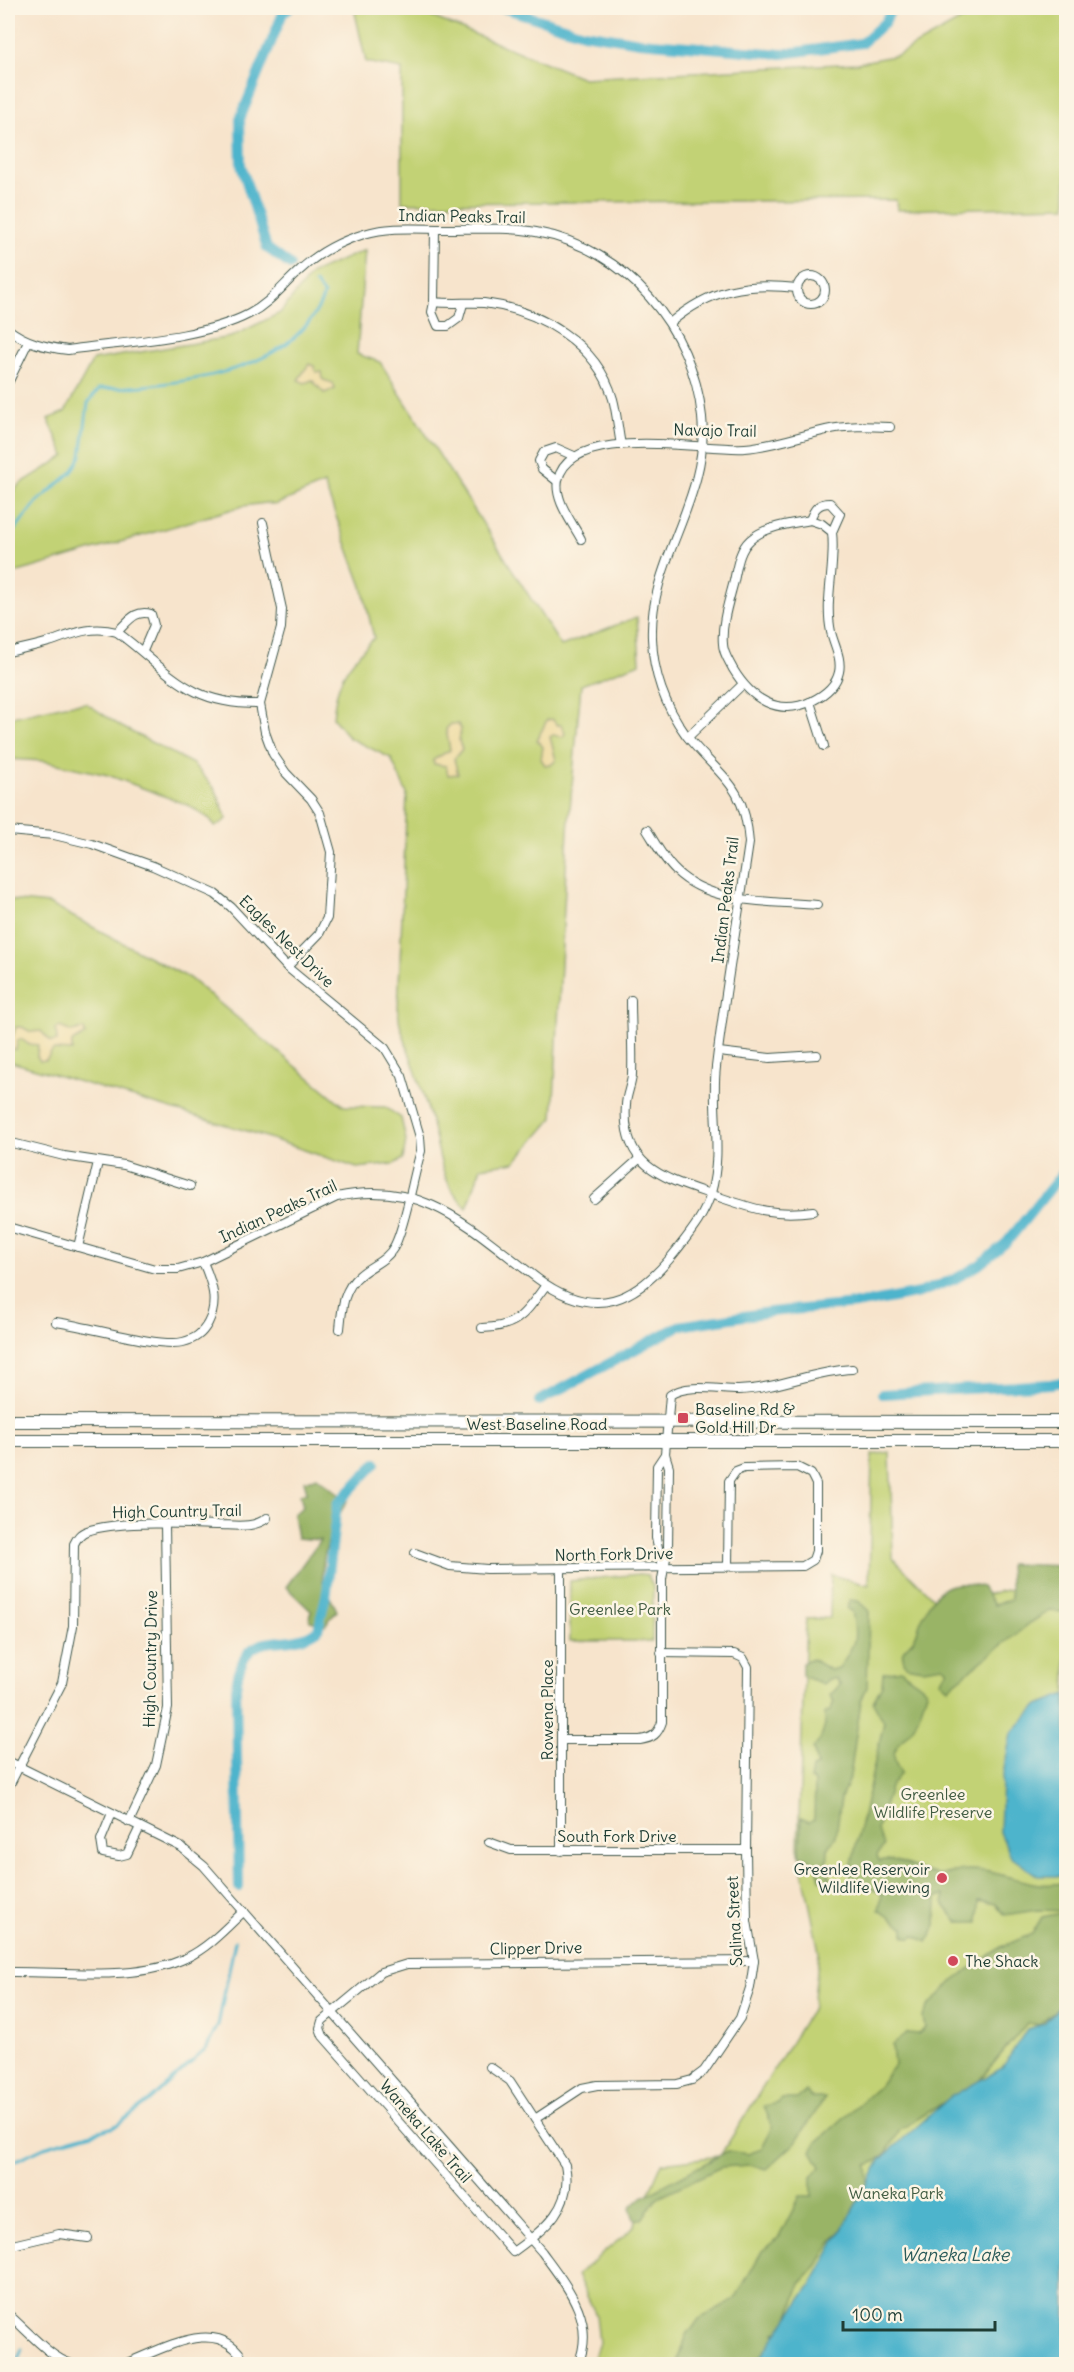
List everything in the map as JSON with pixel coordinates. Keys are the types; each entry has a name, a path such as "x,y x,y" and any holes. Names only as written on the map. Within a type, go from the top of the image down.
{"main road":[{"name":"West Baseline Road","path":"8,1421 1066,1422"},
{"name":"West Baseline Road","path":"8,1441 665,1447 1066,1441"}],"street":[{"name":"Indian Peaks Trail","path":"8,329 28,342 68,350 214,328 250,313 272,298 321,253 344,241 367,233 392,229 507,229 539,233 577,244 608,262 633,281 671,322 688,360 699,393 702,447 689,508 657,591 652,637 661,689 671,713 688,737 726,776 744,807 749,843 716,1068 717,1159 710,1194 697,1223 685,1240 649,1283 635,1293 620,1299 587,1301 566,1296 546,1285 460,1219 408,1196 357,1193 337,1197 203,1262 178,1269 155,1269 8,1227"},
{"path":"435,229 432,312 438,326 448,326 459,318 462,304"},
{"path":"671,322 702,301 744,286 762,284 797,288"},
{"path":"434,302 481,303 527,313 559,329 579,345 608,386 613,399 621,445"},
{"path":"8,382 28,342"},
{"name":"Navajo Trail","path":"581,539 561,502 558,481 542,469 539,461 544,452 556,448 574,456 621,445 653,443 746,448 780,443 827,429 855,426 890,427"},
{"path":"558,481 564,466 574,456"},
{"path":"810,520 814,510 822,503 830,503 840,514 832,532 834,547 829,617 840,661 839,673 834,684 810,702 780,708 766,704 742,685 726,657 723,645 723,628 740,555 748,542 758,533 810,520 822,524 832,532"},
{"path":"263,524 282,609 281,628 260,704 265,732 273,753 286,773 311,799 320,813 332,852 327,918 319,934 287,967"},
{"path":"117,632 135,614 144,612 151,614 154,625 143,651"},
{"path":"8,652 51,641 74,631 91,628 117,632 181,684 197,694 233,704 260,704"},
{"path":"688,737 742,685"},
{"path":"810,702 824,746"},
{"path":"646,830 671,866 692,884 710,892 741,898 817,905"},
{"name":"Eagles Nest Drive","path":"8,831 54,835 92,844 153,866 215,894 231,907 287,967 324,1000 372,1034 391,1056 402,1076 420,1137 420,1151 395,1245 382,1262 360,1274 351,1285 342,1302 340,1329"},
{"path":"631,1000 632,1076 626,1104 626,1123 639,1160 662,1177 764,1212 786,1214 813,1210"},
{"path":"719,1052 770,1058 817,1055"},
{"path":"8,1142 98,1162 124,1165 190,1186"},
{"path":"594,1199 639,1160"},
{"path":"78,1247 98,1162"},
{"path":"56,1322 166,1344 196,1338 204,1330 211,1316 214,1301 213,1286 203,1262"},
{"path":"482,1328 502,1327 514,1323 524,1314 546,1285"},
{"path":"562,1740 640,1740 651,1738 658,1732 663,1722 662,1569 668,1548 669,1467 665,1447 670,1395 676,1391 762,1388 826,1371 852,1369"},
{"name":"North Fork Drive","path":"415,1552 442,1563 466,1568 561,1570 803,1566 813,1560 816,1551 816,1484 811,1474 797,1467 744,1468 736,1471 729,1481 728,1566"},
{"name":"High Country Trail","path":"8,1788 62,1683 70,1655 73,1626 74,1544 79,1536 86,1531 123,1526 234,1526 261,1522 267,1518"},
{"name":"High Country Drive","path":"129,1822 156,1766 168,1708 165,1525"},
{"name":"Rowena Place","path":"561,1570 561,1851"},
{"name":"Salina Street","path":"536,2119 582,2088 597,2085 677,2084 698,2076 704,2071 740,2018 750,1988 754,1961 747,1921 748,1667 743,1658 734,1654 661,1653"},
{"name":"Waneka Lake Trail","path":"8,1761 189,1853 204,1866 334,2011 531,2239 574,2297 582,2315 583,2342 578,2364"},
{"path":"112,1813 101,1840 103,1853 119,1856 127,1854 140,1827"},
{"name":"South Fork Drive","path":"489,1842 511,1850 746,1850"},
{"path":"8,1972 125,1972 169,1965 209,1944 244,1911"},
{"name":"Clipper Drive","path":"334,2011 381,1972 407,1964 754,1961"},
{"name":"Waneka Lake Trail","path":"334,2011 322,2021 320,2028 323,2036 513,2253 531,2239"},
{"path":"490,2067 510,2081 565,2165 568,2181 566,2197 559,2211 531,2239"},
{"path":"8,2246 59,2234 88,2238"},
{"path":"8,2314 33,2334 51,2353 72,2364"},
{"path":"124,2364 190,2337 206,2336 221,2340 235,2349 246,2364"},
{"path":"284,2364 297,2364"}],"green space":[{"path":"354,8 410,8 583,78 857,63 898,55 983,8 1066,8 1066,206 897,210 896,200 402,203 402,69 366,62"},
{"path":"365,250 357,354 380,362 561,646 637,617 640,663 581,685 568,831 553,1118 515,1162 481,1167 467,1208 452,1189 443,1171 422,1089 400,1025 398,1010 407,794 391,758 349,738 333,718 337,692 344,674 374,638 362,586 324,484 275,505 266,503 243,506 8,575 8,497 20,484 65,456 48,419 65,412 93,360 231,337 280,313 312,273"},
{"path":"86,703 122,727 193,764 215,789 227,819 215,827 210,819 188,805 108,775 44,761 8,759 8,718 65,705"},
{"path":"8,900 49,904 189,978 344,1106 385,1107 401,1118 406,1140 403,1159 394,1164 357,1168 257,1134 8,1061"},
{"name":"Waneka Park","path":"890,1452 893,1558 940,1605 1011,1589 1066,1586 1066,2364 591,2364 599,2343 596,2315 577,2275 633,2228 662,2163 720,2156 813,2007 819,1952 798,1847 806,1619 830,1618 831,1575 869,1585 872,1455"},
{"path":"317,1477 347,1501 328,1542 323,1565 324,1586 337,1611 325,1625 310,1621 311,1611 286,1587 320,1540 297,1538 293,1514 303,1507 300,1494 307,1492 304,1481"},
{"path":"1009,1564 1066,1566 1066,1612 1049,1611 1030,1623 948,1688 940,1681 948,1670 943,1666 923,1669 906,1666 903,1652 914,1639 928,1606 939,1592 953,1585 971,1584 982,1587 994,1605 1011,1599"},
{"name":"Greenlee Park","path":"648,1575 653,1587 652,1641 570,1641 570,1581"},
{"path":"849,1600 858,1601 869,1611 867,1687 861,1701 850,1776 841,1798 836,1836 828,1849 827,1870 832,1885 820,1879 812,1861 800,1856 801,1818 809,1822 814,1819 815,1782 810,1780 812,1768 817,1766 813,1748 823,1732 824,1714 831,1710 834,1701 830,1695 840,1685 836,1679 829,1679 823,1684 802,1676 802,1663 812,1659 830,1670 839,1668 852,1647 855,1636 852,1611 847,1609"},
{"path":"901,1670 927,1692 915,1724 895,1751 894,1757 901,1773 890,1787 877,1830 884,1846 877,1855 879,1861 894,1860 940,1875 963,1870 979,1870 1040,1884 1066,1882 1066,1911 1037,1910 1005,1915 996,1904 979,1901 978,1922 957,1922 944,1905 944,1895 937,1897 936,1926 927,1942 915,1935 911,1938 904,1936 904,1927 879,1910 882,1894 849,1876 884,1722 873,1702 882,1685 883,1673"},
{"path":"1061,1913 1066,1917 1066,1992 1063,1991 1058,2000 1060,2005 1040,2025 1027,2023 979,2081 976,2088 968,2087 900,2130 887,2152 877,2161 867,2165 868,2183 841,2231 818,2265 801,2283 785,2327 775,2333 774,2359 769,2364 677,2364 686,2337 699,2319 735,2299 762,2251 779,2237 800,2196 812,2196 812,2177 821,2167 812,2151 817,2142 879,2086 894,2065 892,2045 907,2033 918,2034 925,2028 923,2017 927,2008 955,1979 1001,1947 1032,1934 1042,1917"},
{"path":"806,2091 812,2098 825,2098 795,2143 767,2169 750,2165 721,2167 658,2197 642,2219 634,2219 630,2208 642,2197 728,2151 748,2154 762,2149 772,2126 764,2106 778,2103 782,2099 797,2099"}],"sand":[{"path":"309,364 314,366 316,372 322,372 323,380 333,383 335,389 324,393 312,380 305,383 298,380"},
{"path":"552,719 557,725 561,725 565,733 563,737 553,735 550,737 556,760 551,765 545,765 541,759 543,747 537,740 547,720"},
{"path":"451,724 458,724 461,729 459,741 462,749 454,759 458,774 448,775 446,766 434,764 433,760 450,750 446,729"},
{"path":"16,1027 22,1027 31,1032 41,1031 51,1042 57,1041 56,1029 60,1027 72,1032 84,1029 85,1035 72,1042 72,1051 53,1050 46,1060 40,1061 37,1056 38,1045 28,1044 21,1039 17,1042 16,1050 8,1047 8,1039 13,1036"}],"water":[{"path":"1066,1694 1066,1876 1038,1876 1011,1857 1000,1832 1002,1779 1011,1733 1038,1705"},
{"name":"Waneka Lake","path":"1066,1998 1066,2364 756,2364 813,2282 881,2159 950,2097 1002,2068 1027,2029 1044,2024"}],"waterway":[{"path":"289,8 283,13 240,119 241,165 267,248 290,265"},
{"path":"503,8 583,33 640,42 782,54 862,43 885,22 892,8"},
{"path":"956,8 963,8"},
{"path":"8,538 37,502 72,472 81,456 88,403 99,389 195,379 228,371 259,359 287,343 309,322 324,295 315,283"},
{"path":"539,1401 679,1326 770,1312 867,1303 919,1293 955,1279 979,1265 1007,1242 1066,1169"},
{"path":"882,1394 1051,1384 1066,1381"},
{"path":"239,1887 236,1687 241,1666 248,1653 257,1646 305,1637 318,1630 327,1591 337,1504 376,1463"},
{"path":"8,2164 44,2147 114,2127 149,2101 206,2049 218,2025 235,1941"},
{"path":"16,2364 22,2349"}],"place":[{"name":"Baseline Rd & Gold Hill Dr","path":"683,1418"},
{"name":"Greenlee Reservoir Wildlife Viewing","path":"942,1878"},
{"name":"The Shack","path":"953,1961"}],"park label":[{"name":"Greenlee Wildlife Preserve","path":"933,1803"}]}
